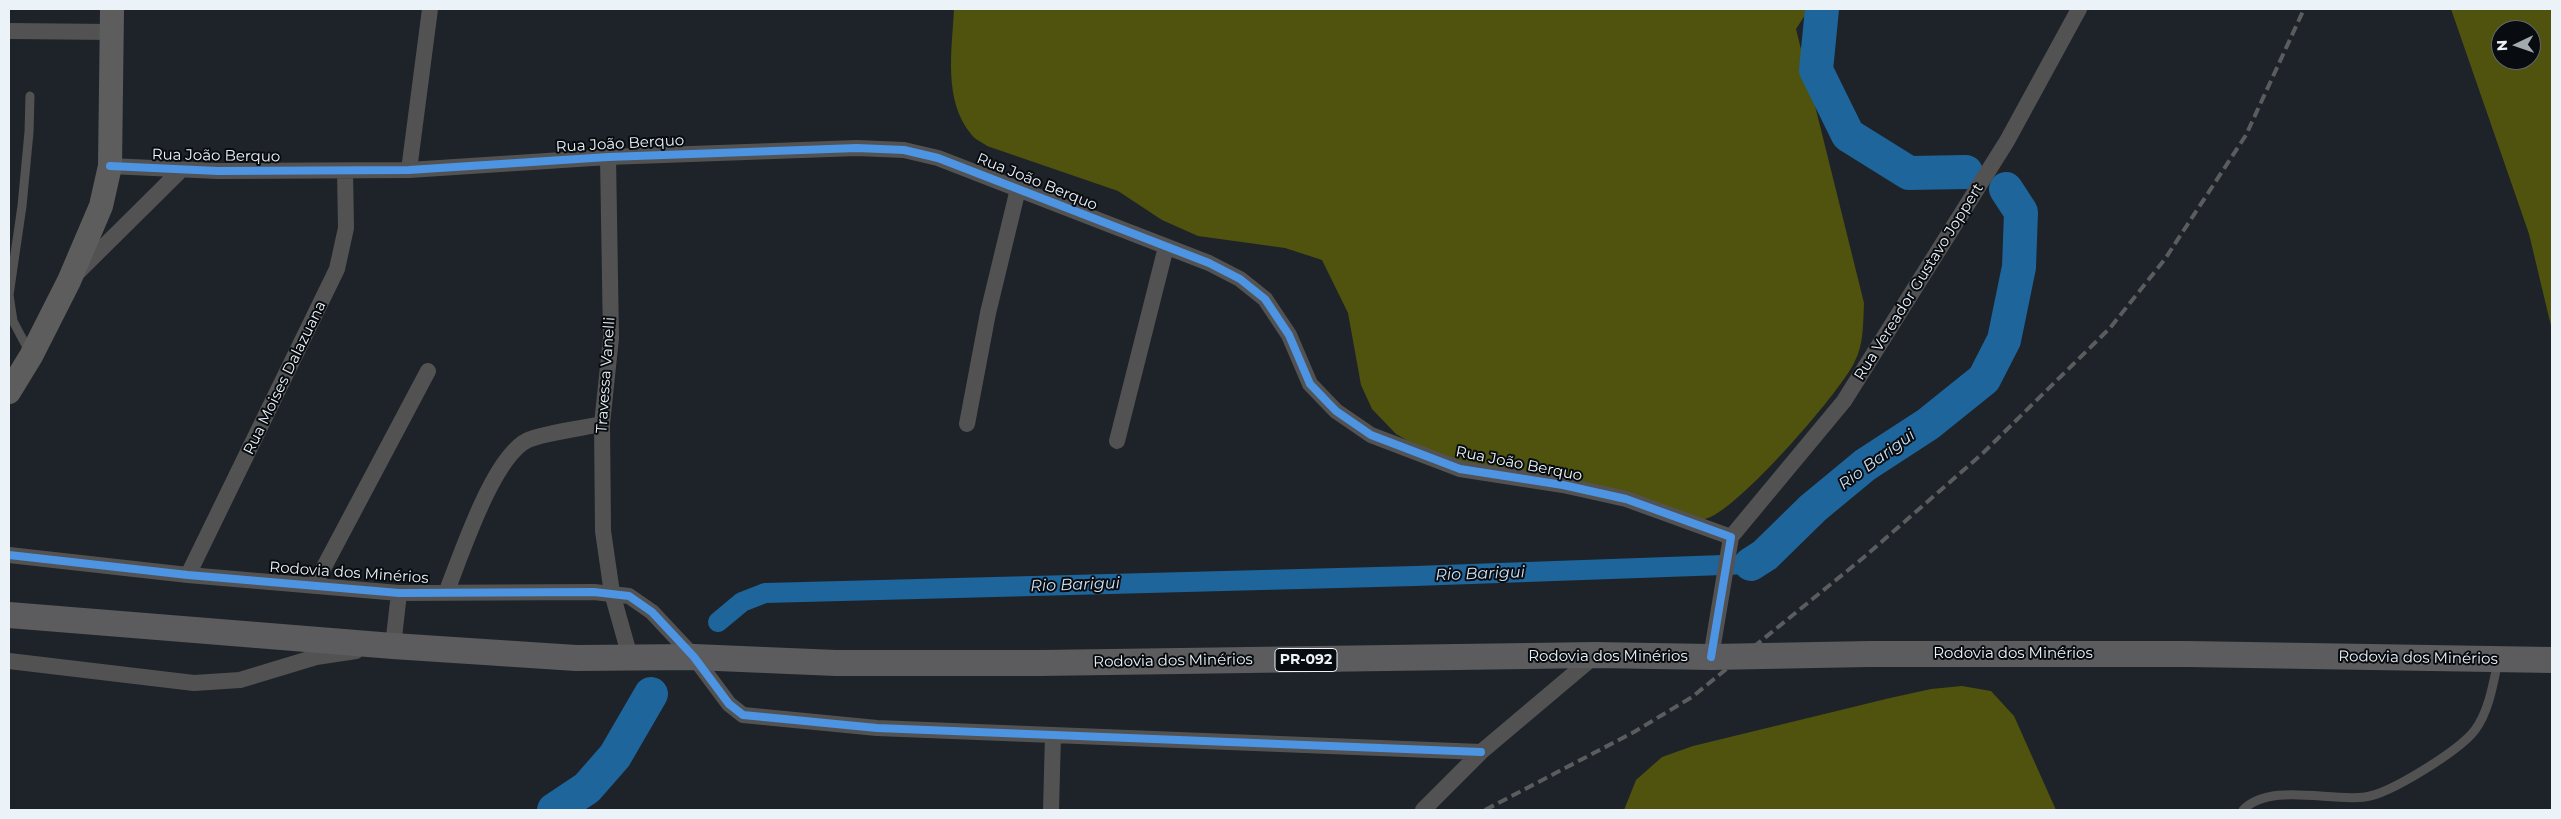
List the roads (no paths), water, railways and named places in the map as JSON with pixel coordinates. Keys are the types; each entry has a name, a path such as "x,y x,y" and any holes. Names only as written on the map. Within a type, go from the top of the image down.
{"main road":[{"name":"Rodovia dos Minérios","path":"9,615 257,633 393,646 576,658 694,657 836,663 1040,663 1596,656 1711,658 1869,654 2158,654 2552,660"},
{"path":"9,633 60,619"}],"street":[{"path":"409,170 430,9"},
{"name":"Rua Vereador Gustavo Joppert","path":"1731,537 1844,401 2007,141 2080,9"},
{"path":"9,31 112,20 110,166 101,206 69,281 31,356 9,392"},
{"name":"Rua João Berquo","path":"110,166 181,170 409,170 608,157 857,148 904,150 938,158 1018,188 1209,263 1240,279 1264,299 1289,335 1310,384 1336,411 1371,435 1460,469 1563,485 1626,499 1731,537"},
{"name":"Travessa Vanelli","path":"608,157 611,338 602,424 603,531 612,593 630,657"},
{"path":"69,281 149,204 181,170"},
{"name":"Rua Moises Dalazuana","path":"188,575 337,269 346,228 345,171"},
{"path":"967,424 988,313 1018,188"},
{"path":"1117,441 1166,247"},
{"path":"315,584 428,372"},
{"path":"446,592 489,487 508,458 527,440 602,424"},
{"path":"1711,658 1731,537"},
{"name":"Rodovia dos Minérios","path":"9,555 188,575 315,584 399,593 612,593 629,596 652,612 694,657"},
{"path":"9,661 194,683 240,680 316,658 393,646 399,593"},
{"path":"1423,810 1481,752 1596,656"},
{"path":"694,657 729,704 743,715 877,728 1481,752"},
{"path":"1051,810 1053,735"}],"lane":[{"path":"30,96 29,132 23,196 9,295 13,321 31,356"},
{"path":"2243,810 2250,803 2290,794 2366,797 2402,783 2444,756 2475,730 2492,694 2498,660"}],"waterway":[{"name":"Rio Barigui","path":"1822,9 1816,70 1848,135 1909,173 1966,172"},
{"name":"Rio Barigui","path":"1751,564 1765,555 1813,508 1865,465 1928,424 1984,379 2004,340 2019,267 2021,212 2006,189"},
{"name":"Rio Barigui","path":"718,622 742,602 765,593 1415,576 1751,564"},
{"name":"Rio Barigui","path":"554,810 587,788 615,756 651,694"}],"railway":[{"path":"1485,810 1634,732 1692,697 1863,558 1982,454 2110,328 2165,259 2246,135 2304,9"}]}
